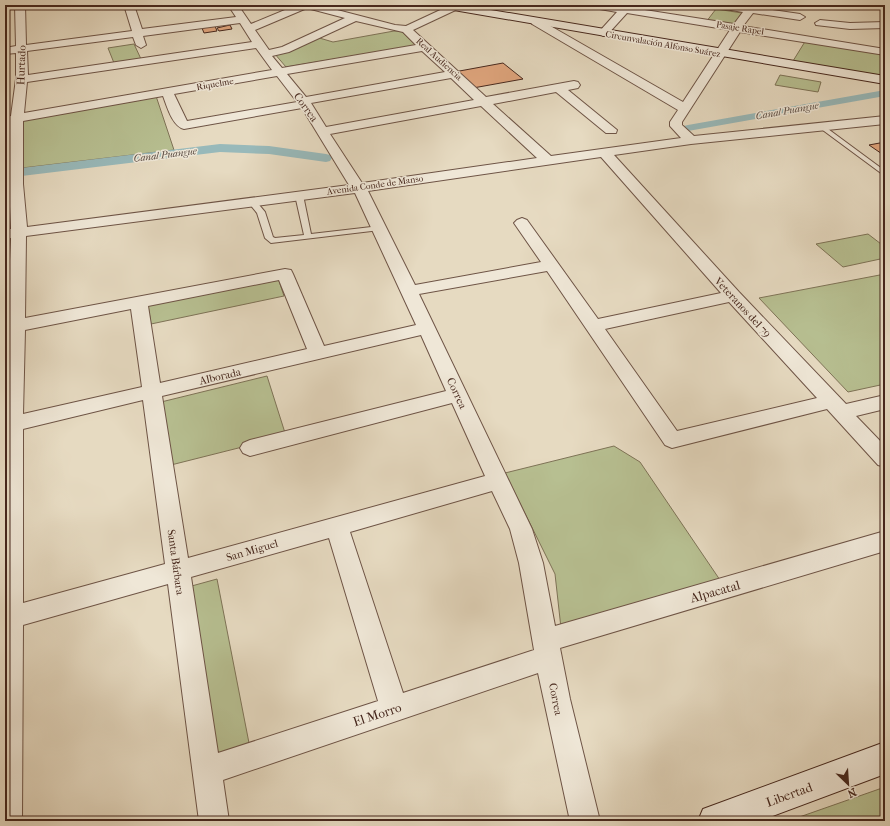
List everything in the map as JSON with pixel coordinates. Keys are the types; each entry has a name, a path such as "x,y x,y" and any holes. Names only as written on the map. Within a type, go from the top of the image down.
{"street":[{"name":"Hurtado","path":"7,821 7,618 15,326 12,233 19,221 11,120 22,79 20,5"},
{"path":"129,5 147,60"},
{"name":"Correa","path":"233,5 262,49 304,103 358,188 364,195 520,528 526,545 569,756 585,821"},
{"path":"5,51 22,48 104,46 138,32 246,24 306,5"},
{"name":"Real Audiencia","path":"306,5 395,28 407,29 409,33 426,47 547,160"},
{"name":"Pasaje Rapel","path":"594,5 627,7 737,28 885,52"},
{"path":"719,5 753,8 800,18"},
{"path":"407,29 451,6"},
{"name":"Circunvalación Alfonso Suárez","path":"451,6 721,54 885,80"},
{"path":"603,33 627,7"},
{"path":"691,140 676,126 676,122 745,15 753,8"},
{"path":"832,24 836,14"},
{"path":"22,79 147,60 262,49 285,50 354,18"},
{"path":"536,22 685,109"},
{"path":"820,22 850,26 885,25"},
{"path":"104,46 110,66"},
{"name":"Riquelme","path":"11,120 426,47"},
{"path":"167,92 181,122 184,125 454,74"},
{"path":"323,131 574,85"},
{"path":"558,88 611,130"},
{"name":"Avenida Conde de Manso","path":"744,133 793,123 885,113"},
{"name":"Avenida Conde de Manso","path":"12,233 358,188 744,133 885,120"},
{"name":"Veteranos del 79","path":"604,152 733,296 885,459"},
{"path":"522,223 672,440 837,407 885,402"},
{"path":"409,291 551,265"},
{"path":"15,326 286,274 318,353"},
{"path":"593,326 733,296"},
{"name":"Santa Bárbara","path":"139,302 214,821"},
{"name":"Alborada","path":"13,424 426,328"},
{"path":"250,448 458,395"},
{"name":"San Miguel","path":"7,618 498,481"},
{"path":"337,526 394,709"},
{"name":"Alpacatal","path":"547,649 885,541"},
{"name":"El Morro","path":"206,771 394,709 547,649"},
{"name":"Libertad","path":"716,821 885,758"}],"lane":[{"path":"822,126 885,174"},
{"path":"299,196 308,237"},
{"path":"252,202 260,212 271,240 278,241 380,228"}],"green space":[{"path":"716,9 742,13 732,26 706,22"},
{"path":"401,31 415,44 413,46 286,67 274,53 316,37 333,42"},
{"path":"806,40 885,53 885,77 793,61"},
{"path":"134,44 141,59 114,63 108,48"},
{"path":"780,75 821,82 818,92 775,85"},
{"path":"156,96 174,150 22,168 22,121 30,117"},
{"path":"868,234 885,247 885,258 843,267 816,244"},
{"path":"885,274 885,384 848,392 759,298"},
{"path":"278,278 284,296 151,324 148,305"},
{"path":"267,376 286,436 167,466 157,403"},
{"path":"614,446 640,462 720,580 561,628 555,574 505,473"},
{"path":"217,579 249,743 216,754 188,587"},
{"path":"885,787 885,821 788,821"}],"building":[{"path":"230,25 232,29 219,31 217,28"},
{"path":"215,26 217,31 204,33 202,28"},
{"path":"503,63 523,79 473,88 454,72"},
{"path":"885,142 885,156 869,145"}],"waterway":[{"name":"Canal Puangue","path":"688,128 885,93"},
{"name":"Canal Puangue","path":"5,174 220,148 269,150 326,158"}]}
